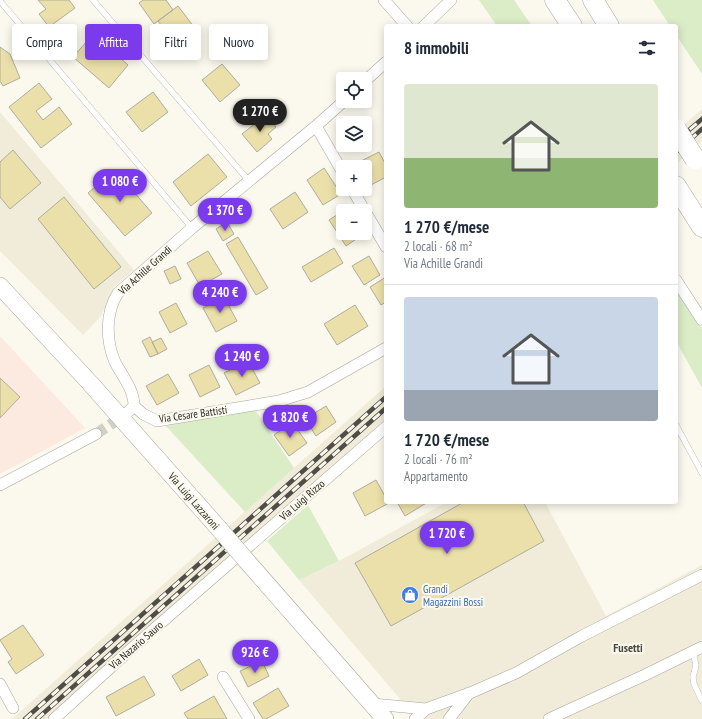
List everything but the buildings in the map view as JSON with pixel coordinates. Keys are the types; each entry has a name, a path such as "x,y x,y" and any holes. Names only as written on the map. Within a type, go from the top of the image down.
{"highway":[{"path":"555,0 571,24"},
{"path":"593,0 608,24"},
{"path":"678,132 699,164"},
{"path":"678,189 702,226"}],"main road":[{"name":"Via Luigi Lazzaroni","path":"0,286 90,383 385,719"}],"street":[{"path":"384,0 405,24"},
{"path":"426,24 451,0"},
{"path":"372,75 384,64"},
{"name":"Via Achille Grandi","path":"131,410 134,398 133,394 115,361 109,340 108,321 111,306 114,300 123,288 192,228 336,108"},
{"path":"316,126 336,161"},
{"path":"356,196 384,244"},
{"path":"678,283 702,320"},
{"name":"Via Cesare Battisti","path":"131,410 144,414 158,421 279,401 308,392 384,349"},
{"name":"Via Luigi Rizzo","path":"219,572 384,429"},
{"path":"0,485 96,434"},
{"name":"Via Nazario Sauro","path":"54,719 219,572"},
{"path":"415,719 426,709 470,693 516,673 582,636 702,575"},
{"path":"549,719 645,676 698,649"},
{"path":"223,677 249,719"},
{"path":"0,684 13,708"},
{"path":"449,719 470,693"},
{"path":"373,704 426,709"}],"lane":[{"path":"93,0 249,181"},
{"path":"0,1 192,228"},
{"path":"678,429 702,473"},
{"path":"698,649 696,665 692,676 702,701"}],"shaded area":[{"path":"702,109 702,141 678,162 678,130"},
{"path":"0,112 134,270 114,287 101,316 83,335 0,251"},
{"path":"0,336 85,428 0,474"},
{"path":"384,388 384,421 49,719 12,719"},
{"path":"443,504 546,504 606,616 702,565 702,719 417,719 299,580 339,561"}],"green space":[{"path":"479,0 514,0 531,24 496,24"},
{"path":"653,0 702,0 702,74 678,38 678,24 669,24"},
{"path":"678,291 702,329 702,388 678,345"},
{"path":"254,408 294,468 245,512 166,426"},
{"path":"308,505 339,561 299,580 267,541"}],"tunnel":[{"path":"96,434 125,415"}],"railway":[{"path":"678,139 702,119"},
{"path":"678,150 702,129"},
{"path":"25,719 384,399"},
{"path":"37,719 384,410"}],"place":[{"name":"Grandi Magazzini Bossi","path":"410,595"}],"district":[{"name":"Fusetti","path":"628,648"}]}
